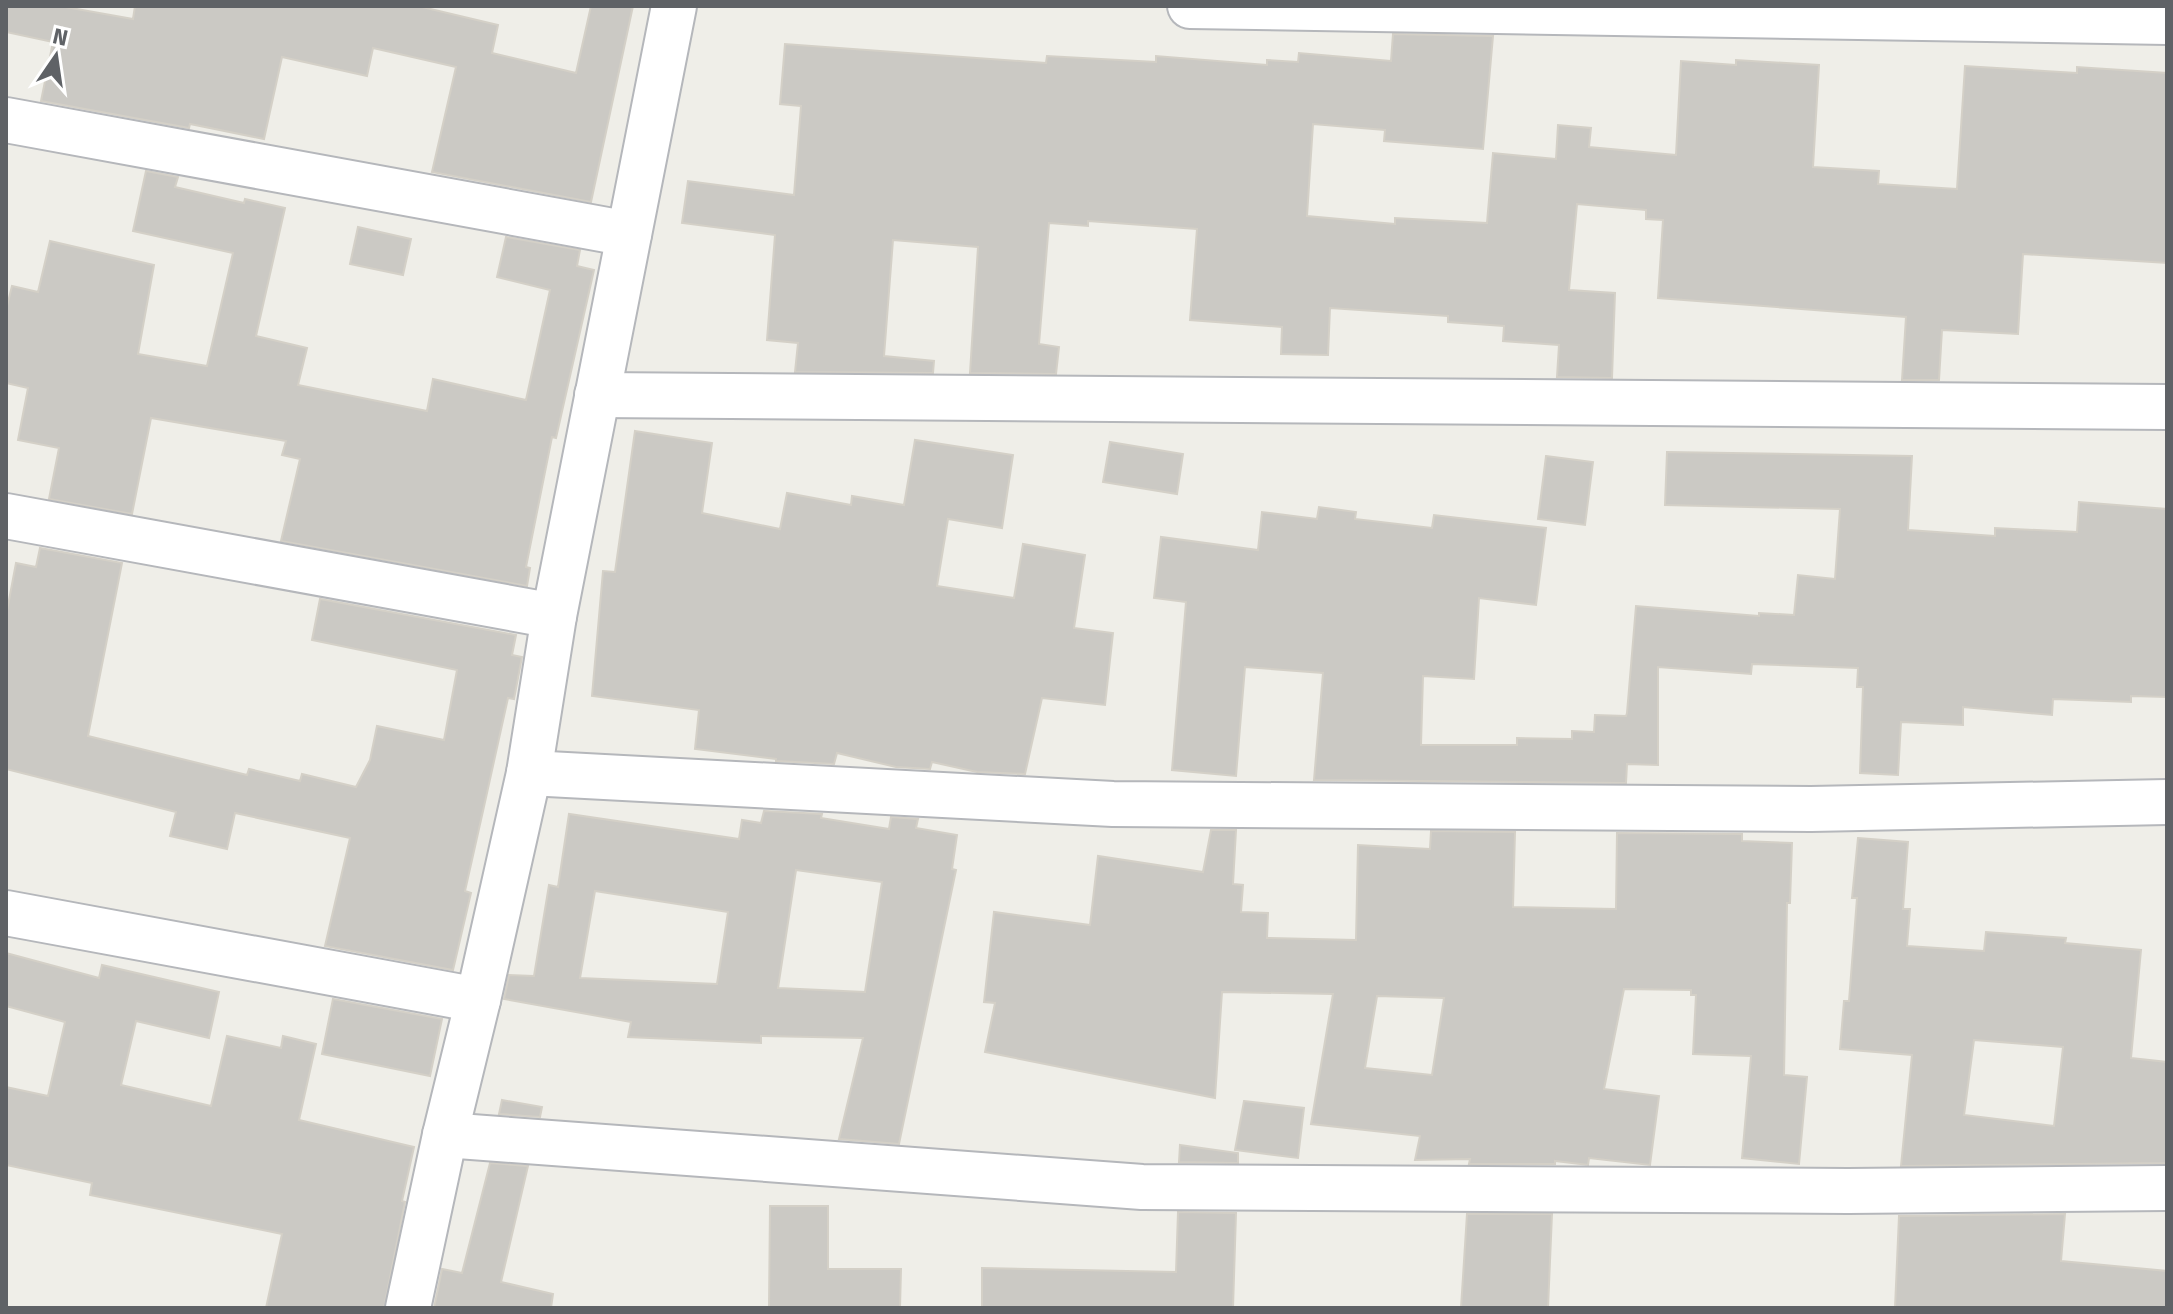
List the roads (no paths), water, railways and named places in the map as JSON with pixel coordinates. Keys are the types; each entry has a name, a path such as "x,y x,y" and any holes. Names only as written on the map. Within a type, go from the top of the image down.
{"street":[{"path":"408,1308 529,773 554,616 674,6"},
{"path":"1190,6 2167,22"},
{"path":"6,120 629,234"},
{"path":"597,395 2167,407"},
{"path":"6,516 554,616"},
{"path":"529,773 1113,804 1811,809 2167,802"},
{"path":"6,913 478,1000"},
{"path":"445,1135 1142,1187 1848,1191 2167,1188"}]}
